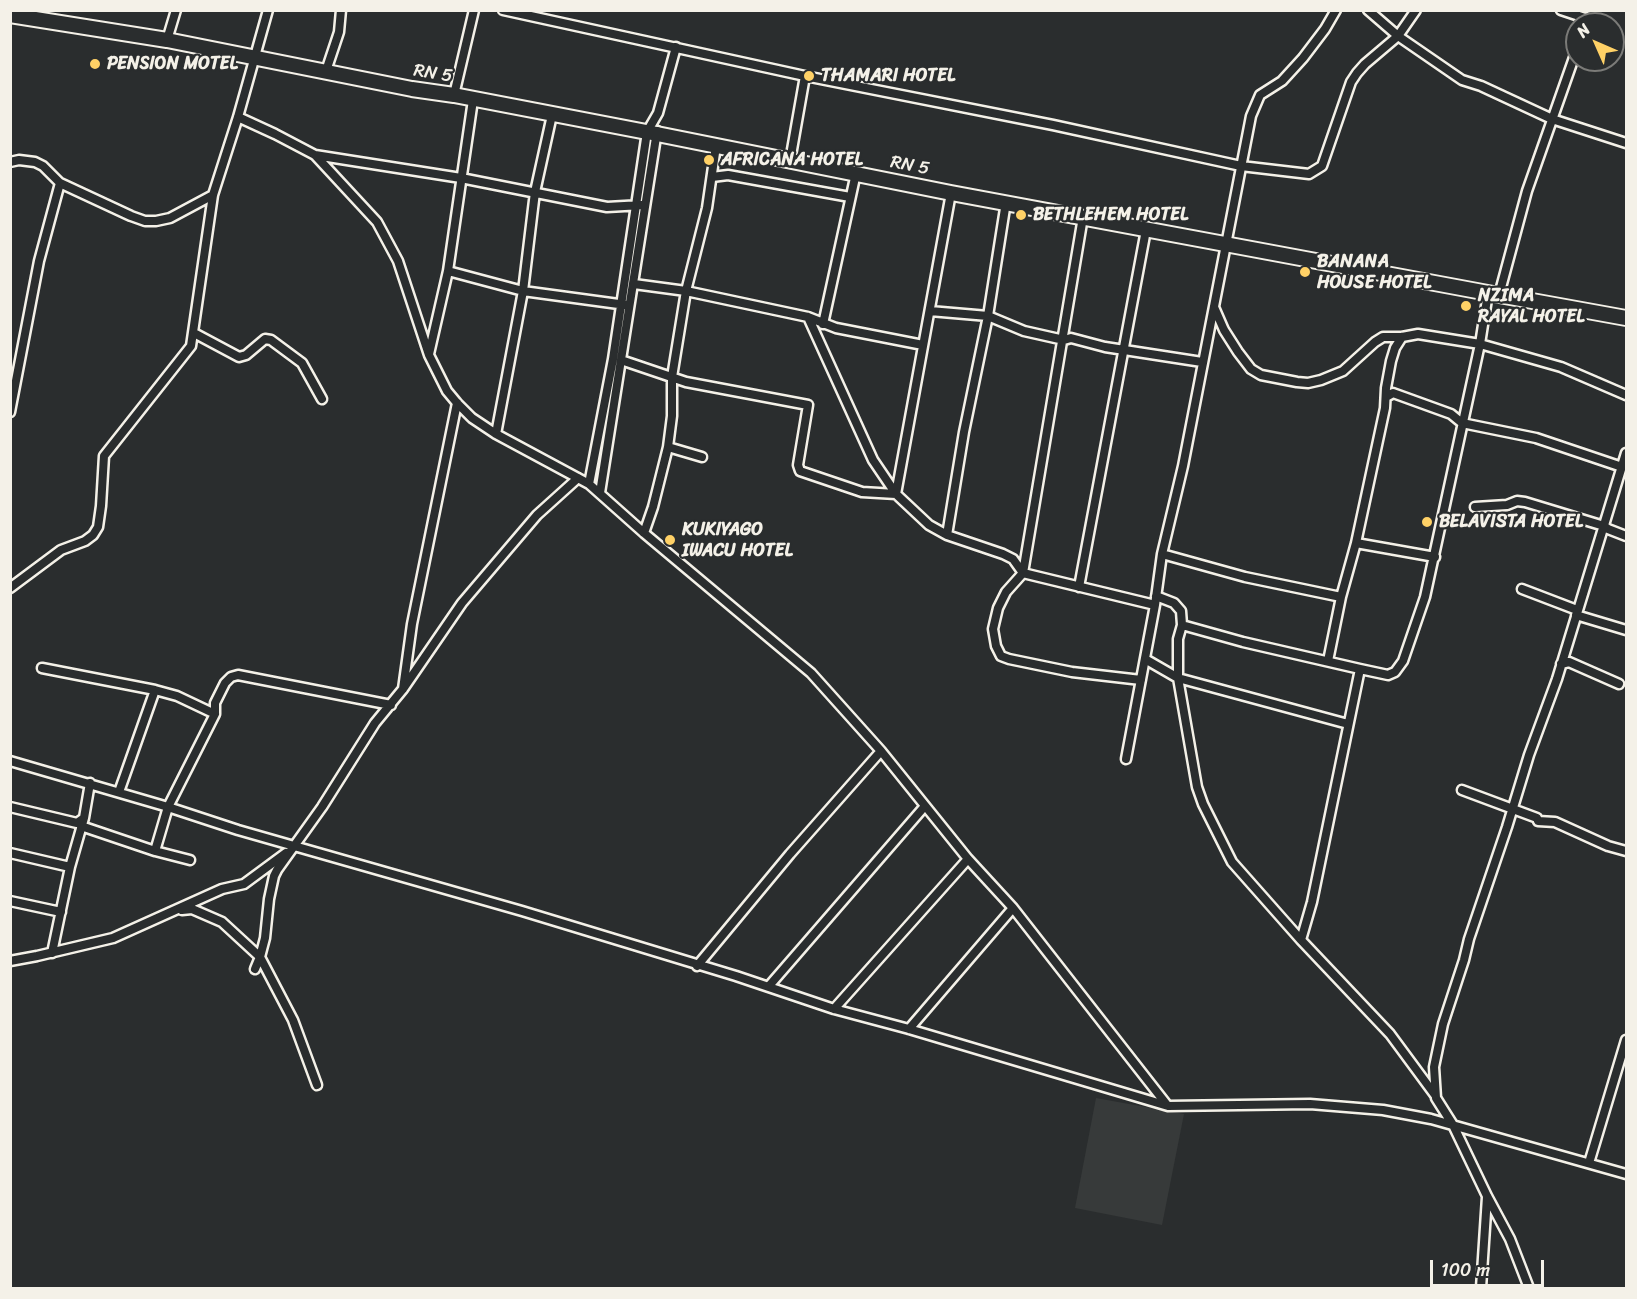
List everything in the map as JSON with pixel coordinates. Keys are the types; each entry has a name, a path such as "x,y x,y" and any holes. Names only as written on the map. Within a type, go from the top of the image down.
{"main road":[{"name":"RN 5","path":"10,15 167,40 951,193 1626,318"}],"street":[{"path":"167,40 176,10"},
{"path":"10,588 61,550 85,541 93,535 98,526 101,506 104,456 191,346 213,195 268,10"},
{"path":"326,71 339,32 341,10"},
{"path":"454,95 474,10"},
{"path":"503,10 805,76 1053,125 1240,166 1302,174 1317,171 1322,166 1351,82 1365,64 1398,36 1416,10"},
{"path":"1126,759 1156,601 1162,555 1183,466 1251,116 1260,95 1282,81 1303,58 1336,10"},
{"path":"1368,10 1398,36 1462,81 1481,86 1552,119 1626,143"},
{"path":"600,493 652,133 676,47"},
{"path":"1182,625 1243,642 1360,669 1388,675 1395,672 1403,660 1425,597 1479,344 1493,294 1569,72"},
{"path":"790,161 805,76"},
{"path":"429,355 448,271 473,100"},
{"path":"496,434 523,291 535,192 552,115"},
{"path":"238,117 315,155 377,222 398,261 429,355 447,391 472,418 496,434 578,478 600,493 644,533 811,673 881,752 968,859 1013,908 1168,1106"},
{"path":"644,533 668,447 672,416 672,378 686,291 712,177 716,146"},
{"path":"315,155 461,178 608,207 641,205"},
{"path":"10,162 28,160 35,162 43,166 60,183 145,221 170,218 213,195"},
{"path":"823,324 856,173"},
{"path":"712,177 728,175 850,197"},
{"path":"10,412 39,261 60,183"},
{"path":"896,494 951,193"},
{"path":"947,535 963,432 988,316 1006,202"},
{"path":"588,484 626,305 634,284 641,205"},
{"path":"1083,217 1023,573 1006,592 998,608 993,629 996,646 1001,656 1072,672 1141,680"},
{"path":"1079,587 1146,230"},
{"path":"448,271 523,291 626,305"},
{"path":"634,284 686,291 923,345"},
{"path":"1214,307 1224,330 1251,369 1261,375 1308,383 1333,377 1383,337 1418,334 1479,344 1561,367 1626,395"},
{"path":"930,311 988,316 1024,331 1064,340 1071,338 1122,350 1202,362"},
{"path":"808,317 873,460 896,494 929,525 947,535 1003,554 1013,560 1023,573 1079,587 1174,603 1181,611 1178,678 1197,787 1232,862 1301,940 1390,1034 1437,1098 1510,1239 1529,1288"},
{"path":"194,333 238,357 246,355 262,341 271,340 302,363 322,399"},
{"path":"1328,661 1389,395 1386,386 1395,348 1402,337"},
{"path":"621,360 672,378 808,405 798,465 800,471 862,492 896,494"},
{"path":"1389,395 1451,414 1462,423 1536,438 1623,470"},
{"path":"403,689 412,624 457,403"},
{"path":"1451,414 1466,404"},
{"path":"668,447 702,457"},
{"path":"1437,1098 1434,1067 1443,1024 1561,664 1623,470 1626,453"},
{"path":"255,969 260,957 274,876 293,847 375,723 403,689 462,603 537,515 578,478"},
{"path":"1475,507 1525,502 1604,526 1626,536"},
{"path":"1356,543 1434,557"},
{"path":"1162,555 1245,577 1341,597"},
{"path":"1522,589 1626,630"},
{"path":"1145,659 1178,678 1348,724"},
{"path":"1561,664 1569,662 1619,684"},
{"path":"42,668 156,690 177,696 215,714"},
{"path":"1301,940 1312,902 1360,669"},
{"path":"155,851 168,807 215,714 215,703 225,683 231,677 238,675 391,705"},
{"path":"119,792 156,690"},
{"path":"697,966 790,854 881,752"},
{"path":"10,761 90,783 293,847 522,911 769,986 834,1009 1168,1106 1310,1104 1383,1110 1452,1125 1626,1174"},
{"path":"52,953 90,783"},
{"path":"1462,790 1537,818 1538,821 1555,822 1608,846 1626,851"},
{"path":"769,986 925,806"},
{"path":"10,807 73,823 82,822 155,851 190,860"},
{"path":"13,959 52,953 113,938 222,889 244,884 293,847"},
{"path":"10,853 70,867"},
{"path":"834,1009 968,859"},
{"path":"10,901 61,912"},
{"path":"909,1029 1013,908"},
{"path":"179,910 192,909 222,922 260,957 293,1020 317,1085"},
{"path":"1589,1163 1626,1040"},
{"path":"1480,1288 1487,1197"}],"shaded area":[{"path":"1096,1098 1184,1114 1162,1225 1075,1208"}],"place":[{"name":"PENSION MOTEL","path":"95,64"},
{"name":"THAMARI HOTEL","path":"809,76"},
{"name":"AFRICANA HOTEL","path":"709,160"},
{"name":"BETHLEHEM HOTEL","path":"1021,215"},
{"name":"BANANA HOUSE HOTEL","path":"1305,272"},
{"name":"NZIMA RAYAL HOTEL","path":"1466,306"},
{"name":"BELAVISTA HOTEL","path":"1427,522"},
{"name":"KUKIYAGO IWACU HOTEL","path":"670,540"}]}
